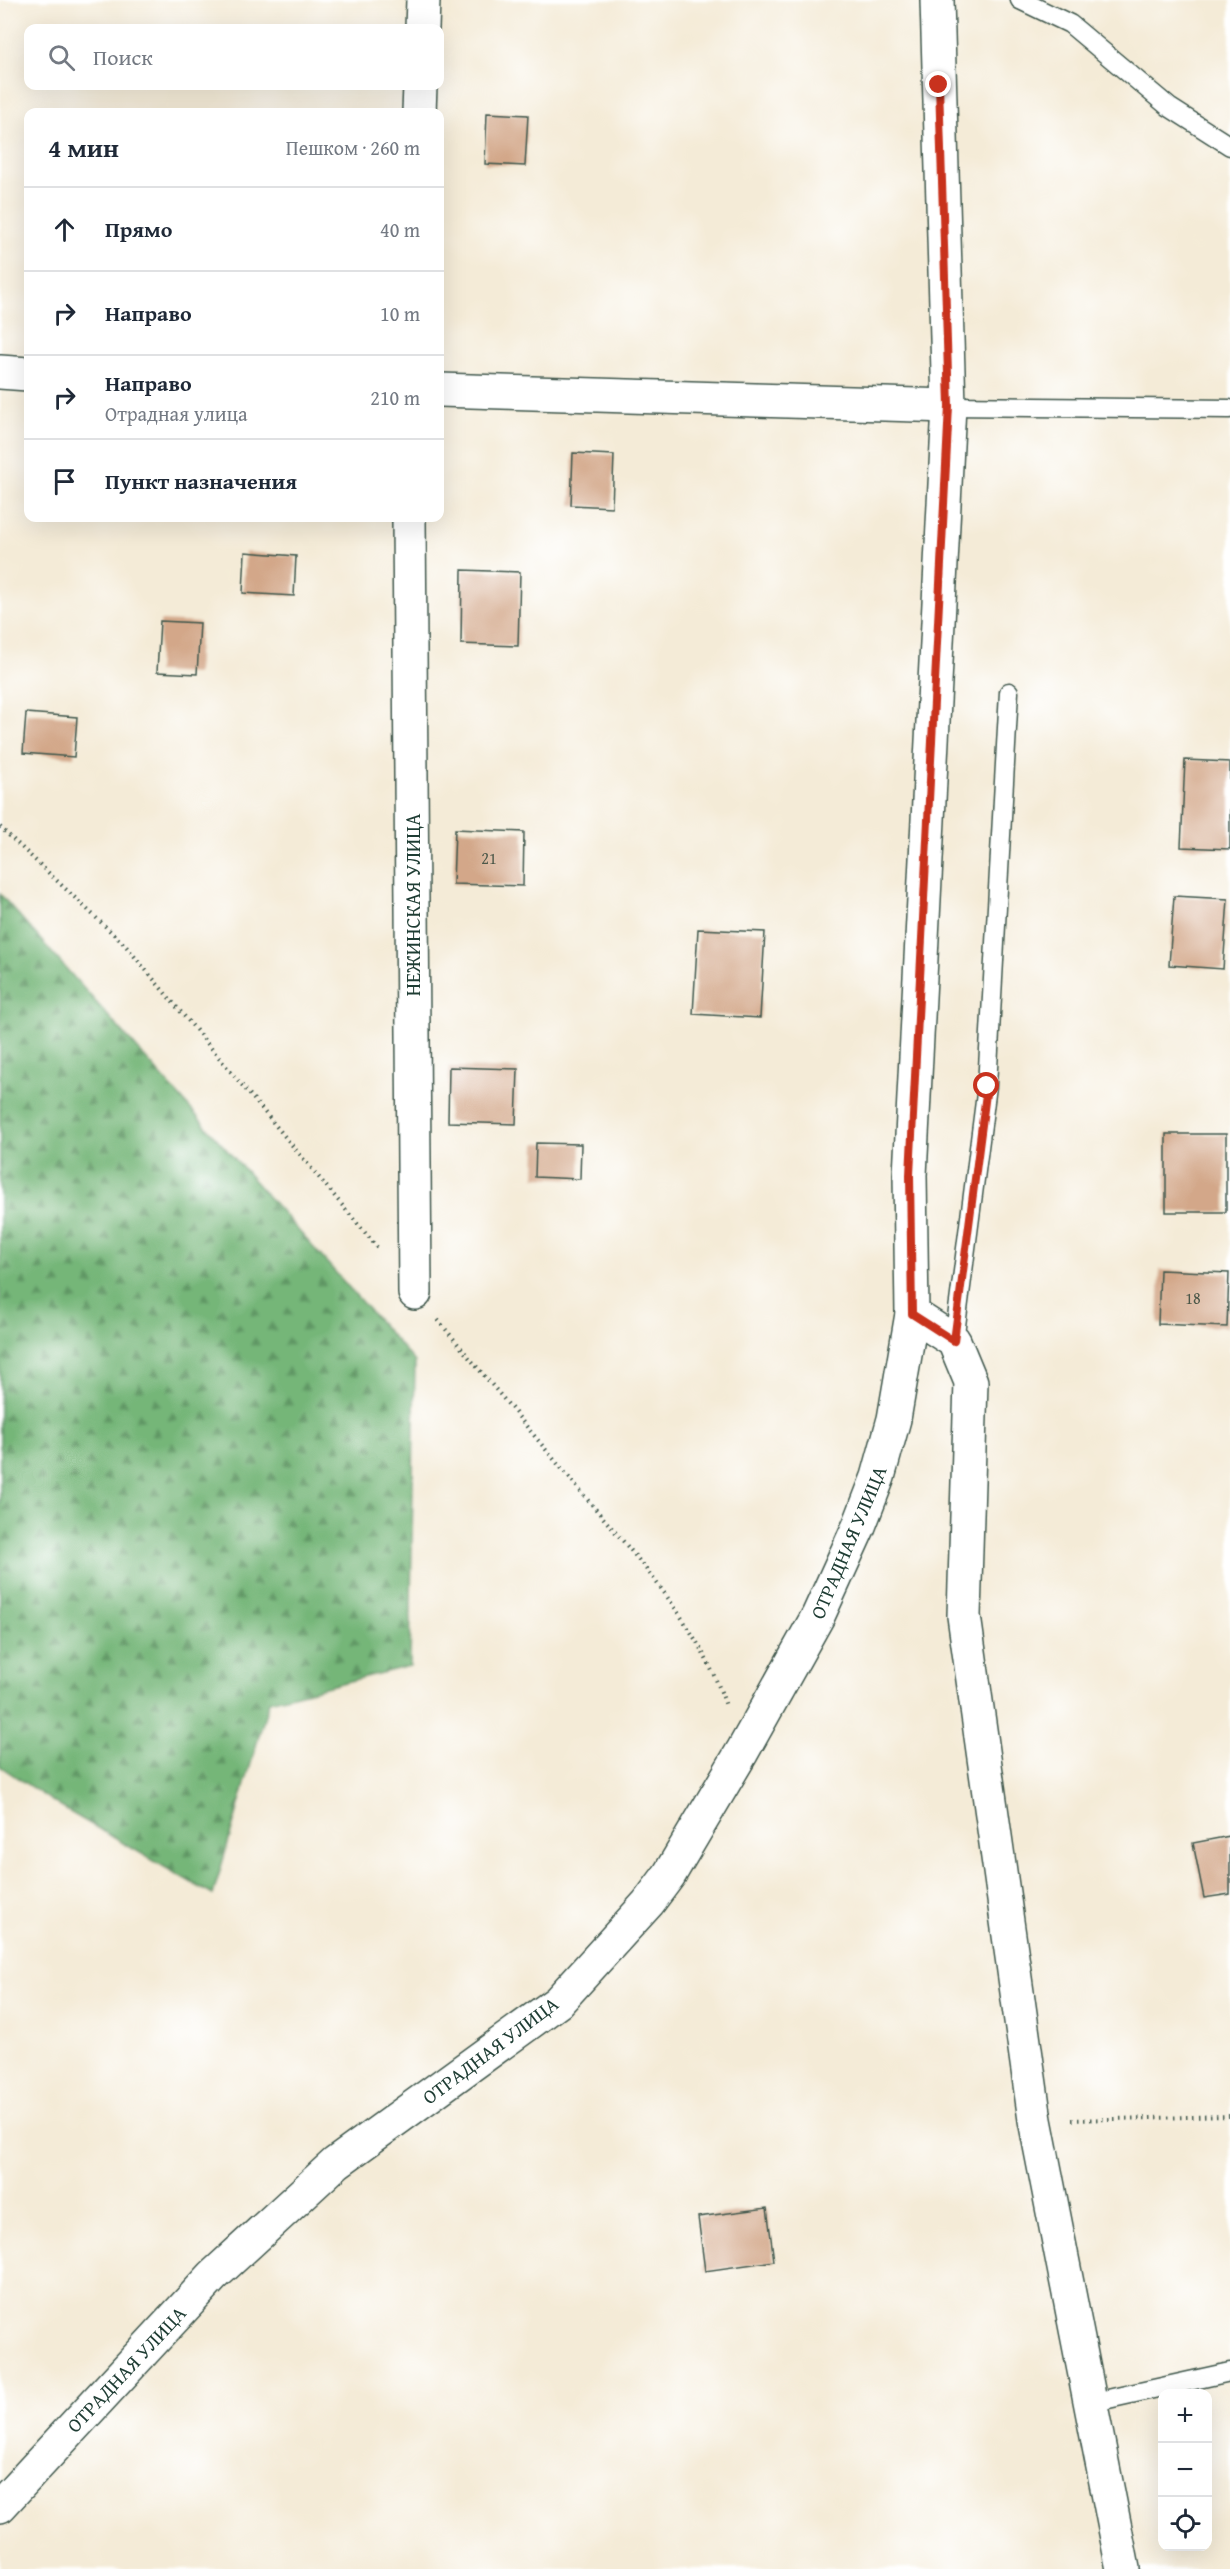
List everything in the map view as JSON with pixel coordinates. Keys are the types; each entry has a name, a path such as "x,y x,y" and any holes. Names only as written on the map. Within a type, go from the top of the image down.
{"street":[{"path":"422,24 423,0"},
{"name":"ОТРАДНАЯ УЛИЦА","path":"0,2506 213,2276 336,2163 558,2002 648,1903 669,1875 742,1752 818,1616 859,1526 878,1477 894,1419 912,1314 910,1175 949,406 937,0"},
{"path":"419,108 420,90"},
{"path":"0,372 24,374"},
{"path":"444,390 949,406"},
{"name":"НЕЖИНСКАЯ УЛИЦА","path":"410,522 415,1293"},
{"path":"912,1314 954,1341 971,1382 964,1616 1035,2120 1123,2569"}],"lane":[{"path":"1020,0 1070,24 1170,107 1230,146"},
{"path":"949,406 1230,410"},
{"path":"954,1341 987,1086 1009,692"},
{"path":"1090,2403 1230,2372"}],"path":[{"path":"1035,2120 1230,2116"}],"green space":[{"path":"0,894 415,1362 410,1666 269,1701 213,1895 61,1807 0,1766"}],"building":[{"path":"487,113 528,115 525,166 485,164"},
{"path":"573,453 614,455 612,507 571,505"},
{"path":"245,552 296,556 294,596 243,593"},
{"path":"462,570 520,572 518,646 461,644"},
{"path":"160,621 200,623 197,674 157,672"},
{"path":"26,713 77,717 74,757 23,753"},
{"path":"1185,760 1230,762 1230,849 1181,847"},
{"path":"455,829 524,832 523,886 453,884"},
{"path":"1174,896 1228,899 1223,969 1169,965"},
{"path":"698,929 765,932 760,1018 693,1014"},
{"path":"449,1067 518,1069 516,1124 448,1122"},
{"path":"1166,1134 1226,1134 1226,1212 1166,1212"},
{"path":"536,1143 581,1144 580,1179 535,1177"},
{"path":"1160,1270 1229,1273 1227,1327 1158,1324"},
{"path":"1230,1836 1230,1894 1204,1898 1193,1843"},
{"path":"767,2208 774,2261 705,2271 698,2217"}],"route":[{"path":"939,85 949,406 910,1175 912,1314 954,1341 987,1086"}]}
